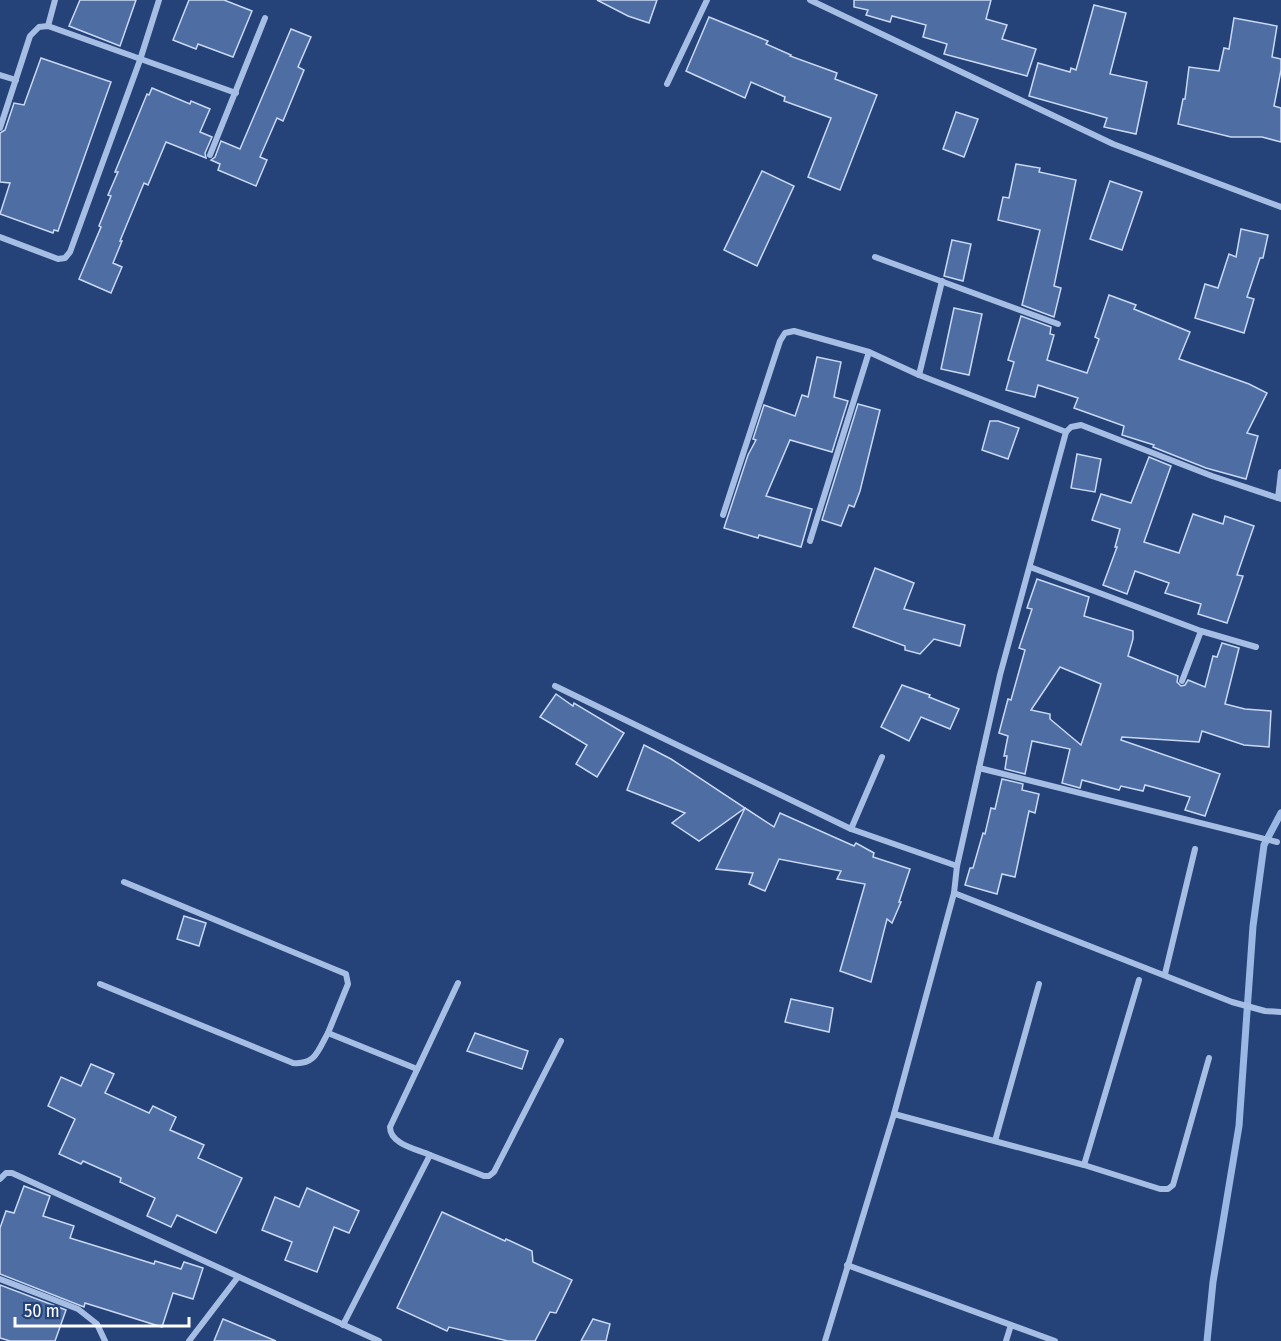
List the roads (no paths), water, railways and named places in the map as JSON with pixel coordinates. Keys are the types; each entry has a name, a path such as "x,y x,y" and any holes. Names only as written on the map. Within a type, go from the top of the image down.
{"street":[{"path":"48,26 55,0"},
{"path":"0,237 58,259 65,258 70,252 140,60 159,0"},
{"path":"667,84 707,0"},
{"path":"810,0 1113,144 1281,207"},
{"path":"210,155 265,18"},
{"path":"0,128 30,36 39,27 48,26 236,93"},
{"path":"0,75 16,80"},
{"path":"875,257 1058,324"},
{"path":"919,375 942,281"},
{"path":"723,515 784,333 794,331 868,352 919,375 1066,432"},
{"path":"810,541 868,352"},
{"path":"825,1341 894,1114 954,892 957,866 1000,675 1066,432 1071,427 1081,425 1212,476 1279,498 1281,472"},
{"path":"1030,567 1201,631 1256,647"},
{"path":"1182,681 1201,631"},
{"path":"555,686 851,829 957,866"},
{"path":"851,829 882,757"},
{"path":"980,768 1277,842"},
{"path":"1165,974 1195,849"},
{"path":"100,984 293,1063 304,1064 313,1060 328,1033 348,984 346,974 124,882"},
{"path":"954,892 1232,1002 1265,1011 1281,1012"},
{"path":"1084,1165 1139,980"},
{"path":"458,983 390,1127 390,1134 394,1140 489,1176 494,1172 561,1041"},
{"path":"995,1141 1039,984"},
{"path":"328,1033 417,1069"},
{"path":"894,1114 1084,1165 1160,1189 1168,1189 1173,1185 1209,1058"},
{"path":"343,1325 430,1155"},
{"path":"0,1179 6,1173 12,1173 379,1341"},
{"path":"847,1265 1055,1341"},
{"path":"189,1341 238,1277"},
{"path":"0,1279 78,1310 98,1324 105,1341"},
{"path":"1006,1341 1011,1325"},
{"path":"356,1341 360,1333"}],"waterway":[{"path":"1207,1341 1213,1282 1239,1126 1253,926 1264,845 1281,813"}]}
